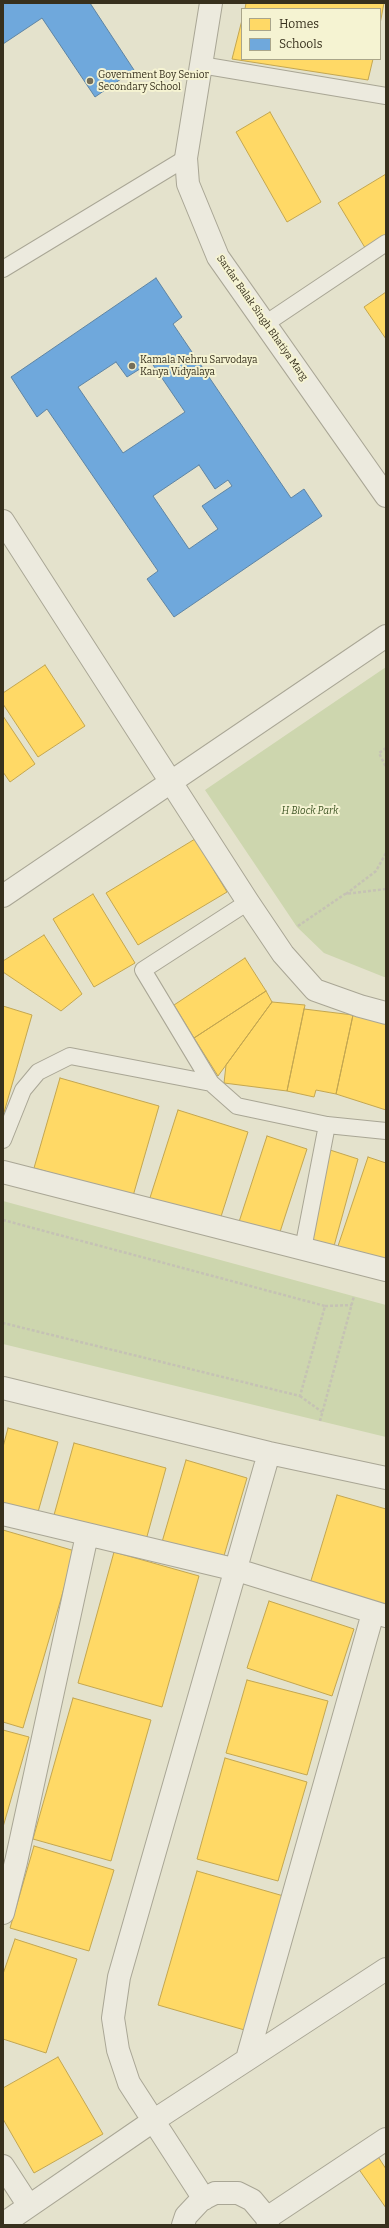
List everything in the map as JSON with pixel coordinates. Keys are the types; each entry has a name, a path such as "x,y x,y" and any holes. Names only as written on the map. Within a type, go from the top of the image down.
{"street":[{"name":"Sardar Balak Singh Bhatiya Marg","path":"211,3 186,158 188,184 218,257 386,496"},
{"path":"5,529 283,954 315,990 360,1006 386,1013"},
{"path":"3,896 386,636"},
{"path":"3,1172 386,1270"},
{"path":"3,1388 269,1453 386,1478"},
{"path":"204,2199 129,2083 118,2050 113,2018 119,1977 237,1570 269,1453"},
{"path":"3,1514 237,1570 380,1614 248,2060"},
{"path":"3,1913 16,1862 87,1535"},
{"path":"3,2224 153,2121 386,1969"},
{"path":"183,2225 186,2216 204,2199 215,2194 238,2193 252,2200 267,2221 386,2139"},
{"path":"3,2166 29,2206"}],"lane":[{"path":"201,64 386,96"},
{"path":"3,269 186,158"},
{"path":"265,324 386,243"},
{"path":"248,902 143,970 211,1084 237,1106 328,1126 386,1131"},
{"path":"3,1140 23,1090 38,1072 70,1056 211,1084"},
{"path":"304,1249 328,1126"}],"path":[{"path":"386,748 379,753 386,767"},
{"path":"297,926 376,871 386,853"},
{"path":"345,894 386,888"},
{"path":"3,1220 325,1306 352,1305"},
{"path":"320,1421 354,1296"},
{"path":"300,1396 325,1306"},
{"path":"3,1323 300,1396 322,1412"}],"green space":[{"name":"H Block Park","path":"386,667 386,977 384,977 324,953 297,927 205,790"},
{"path":"3,1201 386,1305 386,1437 3,1344"}],"building: Homes":[{"path":"246,3 384,3 381,19 381,8 245,8"},
{"path":"241,24 241,60 373,60 368,80 232,59"},
{"path":"270,112 321,202 287,222 236,132"},
{"path":"386,174 386,240 367,251 338,203"},
{"path":"386,292 386,339 364,307"},
{"path":"45,665 85,726 38,757 3,704 3,693"},
{"path":"3,716 35,764 10,782 3,772"},
{"path":"195,839 227,892 138,945 106,893"},
{"path":"93,894 135,963 94,987 53,919"},
{"path":"44,935 82,994 61,1011 3,972 3,961"},
{"path":"245,958 266,991 194,1038 174,1005"},
{"path":"266,991 272,1002 218,1076 194,1038"},
{"path":"272,1002 305,1005 287,1091 224,1083 226,1065"},
{"path":"3,1006 32,1015 3,1116"},
{"path":"304,1009 353,1015 336,1094 316,1090 314,1097 287,1091"},
{"path":"353,1015 386,1019 386,1110 336,1094"},
{"path":"60,1078 159,1106 133,1196 34,1168"},
{"path":"178,1110 248,1132 218,1226 148,1204"},
{"path":"267,1136 307,1149 278,1238 238,1225"},
{"path":"327,1149 358,1159 334,1246 311,1242"},
{"path":"368,1157 386,1163 386,1262 338,1246"},
{"path":"8,1428 58,1442 36,1519 3,1509 3,1447"},
{"path":"74,1443 166,1468 146,1540 54,1515"},
{"path":"186,1460 247,1478 223,1559 162,1542"},
{"path":"337,1495 386,1509 386,1610 309,1587"},
{"path":"3,1530 75,1551 23,1728 3,1722"},
{"path":"114,1552 199,1576 162,1707 78,1683"},
{"path":"269,1601 354,1629 332,1696 247,1668"},
{"path":"247,1680 328,1701 307,1775 226,1753"},
{"path":"73,1698 151,1720 111,1861 33,1839"},
{"path":"3,1730 29,1737 3,1827"},
{"path":"225,1758 307,1782 278,1881 197,1859"},
{"path":"34,1846 114,1870 89,1951 10,1928"},
{"path":"197,1871 287,1897 248,2031 158,2005"},
{"path":"15,1939 77,1959 46,2053 3,2039 3,1974"},
{"path":"58,2057 103,2134 34,2173 3,2119 3,2088"},
{"path":"377,2155 386,2169 386,2208 358,2168"}],"building: Schools":[{"path":"3,3 90,3 134,70 95,97 42,18 3,44"},
{"path":"156,278 182,317 173,324 291,498 304,489 322,516 174,617 147,579 158,571 47,409 37,417 11,377","holes":["116,362 127,377 151,362 185,412 123,453 78,387","199,465 215,489 228,480 232,486 202,506 218,529 189,549 153,496"]}],"place":[{"name":"Government Boy Senior Secondary School","path":"90,81"},
{"name":"Kamala Nehru Sarvodaya Kanya Vidyalaya","path":"132,366"}]}
